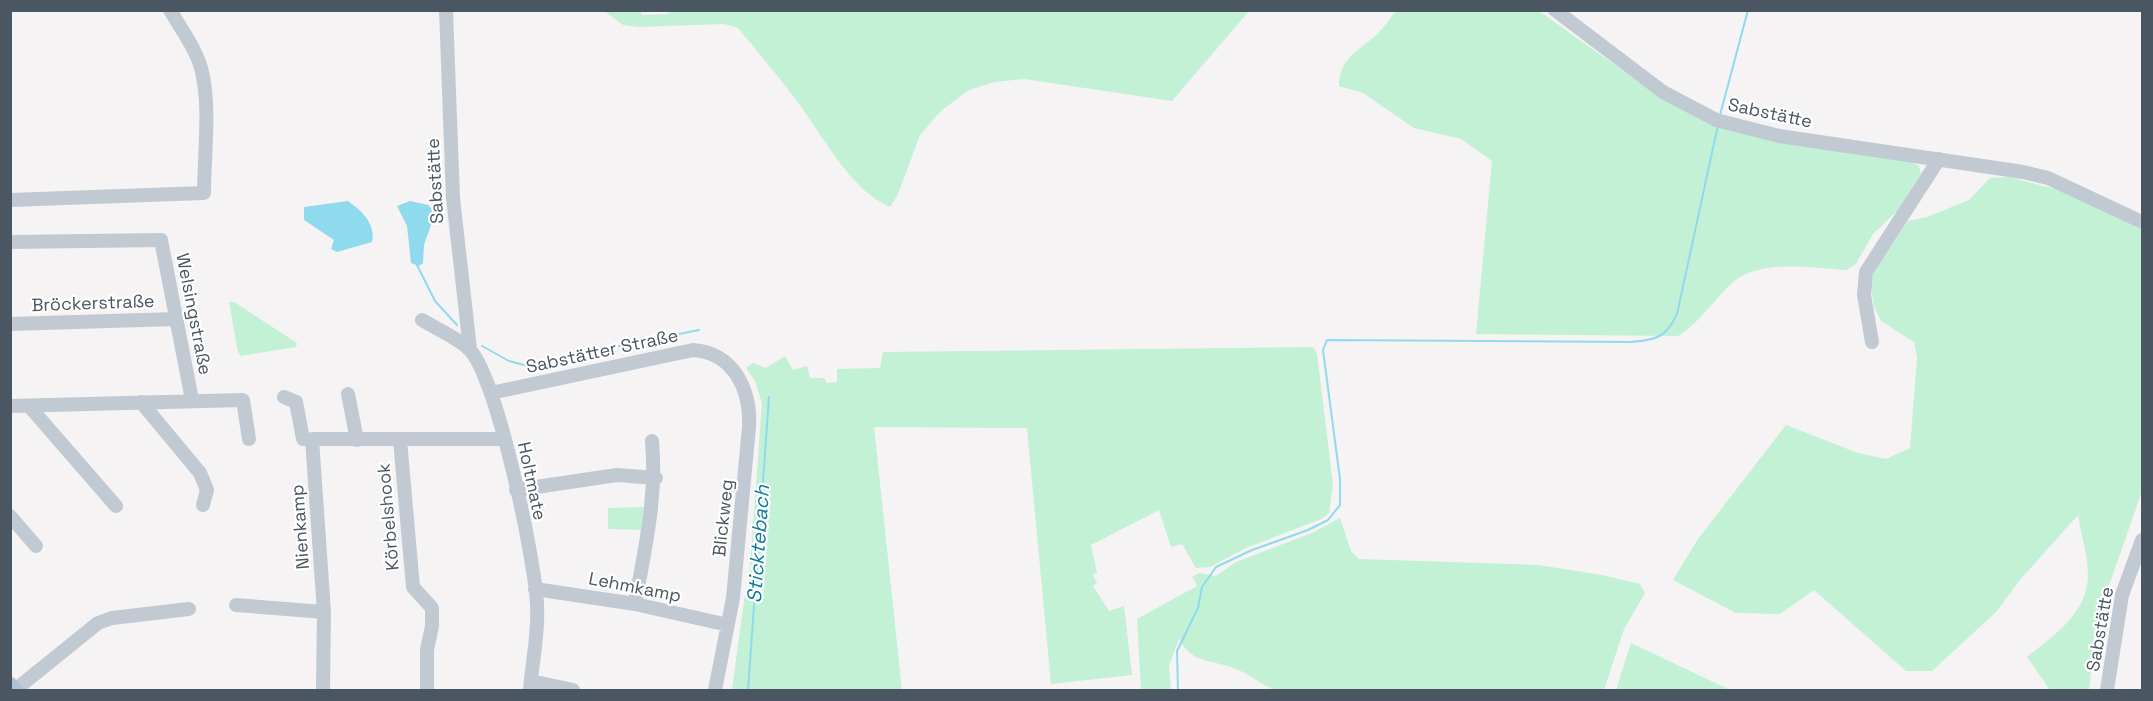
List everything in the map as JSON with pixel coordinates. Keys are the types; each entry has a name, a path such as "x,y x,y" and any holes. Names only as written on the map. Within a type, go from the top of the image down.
{"main road":[{"path":"10,685 15,690"}],"street":[{"path":"10,200 204,193 205,102 201,69 192,46 170,10"},
{"name":"Sabstätte","path":"446,10 453,198 470,350"},
{"name":"Sabstätte","path":"1555,10 1663,92 1716,120 1779,136 2023,172 2048,178 2142,222"},
{"path":"1872,342 1864,295 1866,273 1939,159"},
{"name":"Welsingstraße","path":"10,242 161,240 192,400"},
{"name":"Bröckerstraße","path":"10,324 176,319"},
{"path":"422,320 470,350"},
{"name":"Holtmate","path":"470,350 491,393 505,439 535,589 537,621 530,686 573,690"},
{"name":"Sabstätter Straße","path":"491,393 693,350 704,350 718,358"},
{"name":"Blickweg","path":"715,690 735,581 750,412 744,387 737,375 718,358"},
{"path":"348,394 357,440"},
{"name":"Nienkamp","path":"284,396 296,402 304,439 324,612 322,690"},
{"path":"10,406 243,400 249,439"},
{"path":"141,402 200,473 207,490 203,505"},
{"path":"29,406 116,506"},
{"path":"304,439 505,439"},
{"name":"Körbelshook","path":"400,440 413,587 432,608 432,626 427,650 427,690"},
{"path":"635,604 656,478 652,441"},
{"path":"516,490 617,475 656,478"},
{"path":"10,516 36,546"},
{"name":"Sabstätte","path":"2108,690 2122,595 2142,540"},
{"name":"Lehmkamp","path":"535,589 635,604 728,625"},
{"path":"236,605 324,612"},
{"path":"15,690 98,622 112,618 189,609"}],"green space":[{"path":"603,10 640,11 642,15 668,14 671,10 1249,11 1172,101 1024,79 995,82 969,90 942,110 920,135 898,194 890,207 862,188 850,175 789,91 738,28 724,24 638,27 623,25"},
{"path":"1396,11 1539,11 1661,98 1706,123 1740,133 1904,158 1919,166 1921,173 1898,210 1873,234 1856,264 1847,270 1787,266 1756,271 1742,276 1678,336 1476,334 1492,161 1461,139 1414,128 1363,93 1339,86 1345,63 1383,28"},
{"path":"2009,177 2062,191 2142,230 2142,491 2107,591 2094,640 2089,690 2050,690 2027,657 2058,632 2076,612 2082,601 2088,568 2078,515 2019,581 1996,612 1932,671 1906,671 1814,590 1780,614 1736,613 1673,580 1698,539 1786,425 1858,453 1886,459 1910,448 1917,358 1914,342 1881,321 1874,307 1871,287 1873,273 1908,221 1927,217 1969,200 1990,178"},
{"path":"229,302 234,302 297,343 296,347 241,356 238,352"},
{"path":"1314,348 1317,354 1333,485 1329,513 1321,519 1246,548 1210,567 1196,568 1182,544 1171,547 1159,510 1091,545 1097,573 1093,575 1097,583 1093,586 1109,611 1124,606 1132,675 1051,684 1027,428 874,427 902,690 732,690 745,594 763,595 764,583 749,581 762,403 755,381 746,368 753,363 766,368 785,356 793,370 807,366 810,378 824,378 827,383 837,382 837,369 880,368 883,352"},
{"path":"645,507 641,530 608,529 608,508"},
{"path":"1340,518 1351,551 1359,559 1538,565 1602,575 1640,584 1645,593 1624,629 1604,690 1274,690 1236,669 1197,657 1184,647 1179,639 1169,666 1171,690 1141,689 1137,619 1197,586 1192,577 1199,573 1216,576 1236,562 1312,533"},
{"path":"1631,643 1730,690 1616,690"}],"water":[{"path":"348,201 367,218 372,229 372,242 337,252 331,249 334,240 304,220 304,207"},
{"path":"410,201 428,205 432,209 431,225 424,245 423,263 419,266 411,263 407,226 397,206"}],"waterway":[{"path":"1720,115 1748,10"},
{"path":"1178,690 1177,651 1198,608 1202,587 1216,567 1252,550 1308,530 1328,520 1340,505 1340,479 1323,350 1327,340 1630,342 1659,336 1669,328 1677,314 1718,125"},
{"path":"416,263 435,301 457,325"},
{"name":"Sticktebach","path":"482,346 509,361 524,365 699,330"},
{"name":"Sticktebach","path":"748,690 769,397"}]}
